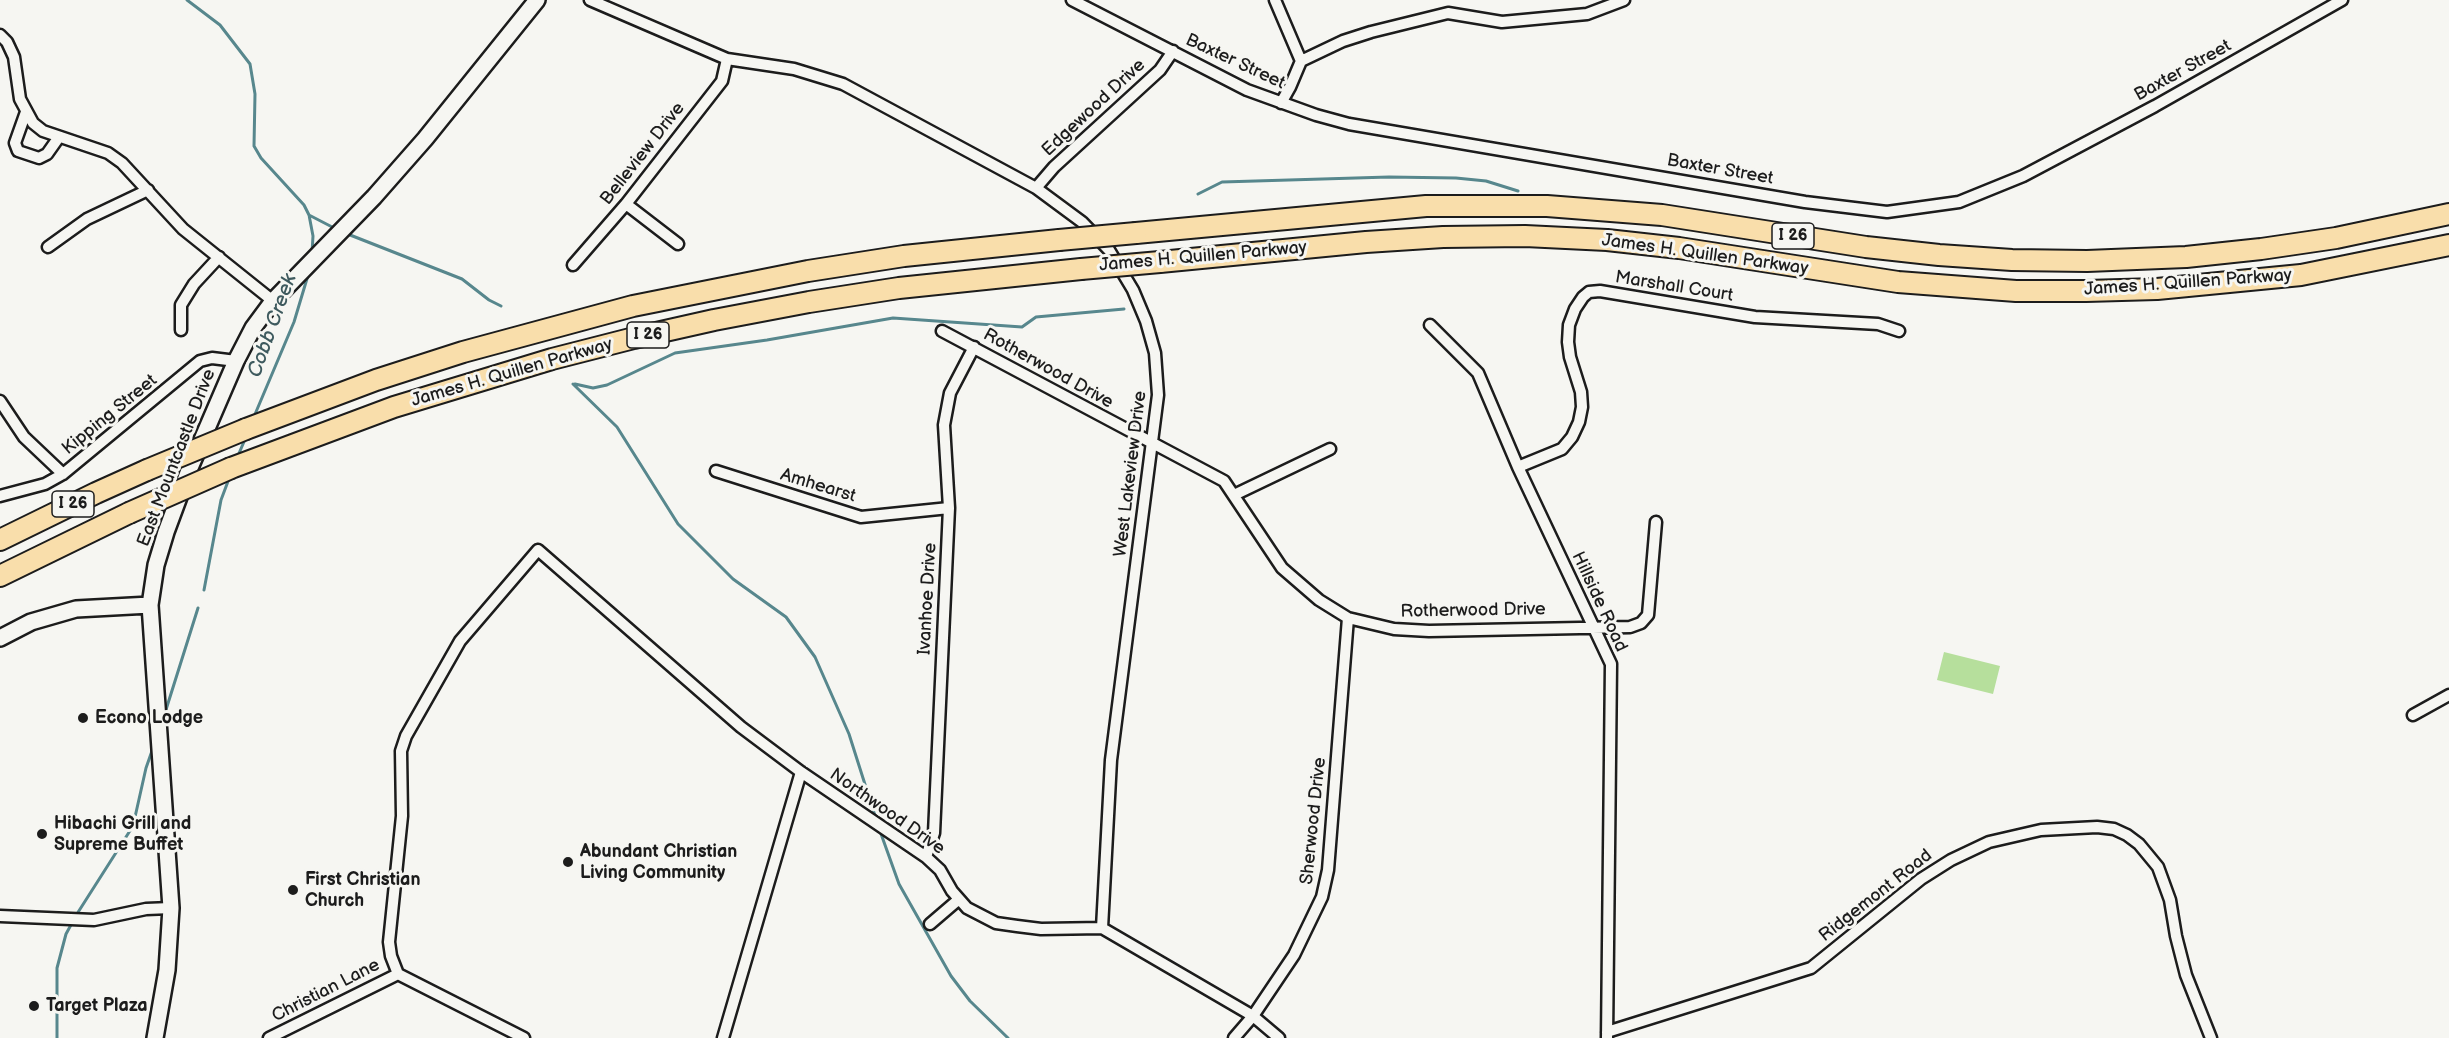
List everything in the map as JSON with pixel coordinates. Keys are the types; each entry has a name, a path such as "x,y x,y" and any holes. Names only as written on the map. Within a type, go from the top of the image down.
{"highway":[{"name":"James H. Quillen Parkway","path":"0,540 147,470 246,429 376,380 462,352 633,306 808,271 904,256 1426,206 1547,206 1662,214 1866,247 1929,254 2012,260 2087,261 2186,257 2261,249 2336,238 2449,214"},
{"name":"James H. Quillen Parkway","path":"0,576 129,513 231,468 317,434 425,397 552,359 634,338 714,320 899,288 1410,239 1525,236 1607,240 1679,248 1852,276 1917,284 2016,291 2085,291 2157,289 2290,276 2414,254 2449,245"}],"street":[{"name":"East Mountcastle Drive","path":"155,1038 167,970 171,908 150,605 156,565 166,532 189,470 236,361 253,328 273,301 365,206 425,139 537,0"},
{"name":"West Lakeview Drive","path":"590,0 727,59 794,69 843,84 1035,188 1082,222 1108,250 1133,290 1146,321 1155,353 1158,395 1111,760 1102,928"},
{"name":"Baxter Street","path":"1072,0 1247,90 1349,124 1805,202 1887,212 1959,202 2024,176 2155,106 2342,0"},
{"path":"1275,0 1301,61"},
{"path":"1281,103 1301,61 1343,41 1371,32 1448,13 1502,22 1587,14 1624,0"},
{"path":"0,35 7,42 14,57 20,99 33,123 59,137 108,153 122,163 183,229 273,301"},
{"name":"Edgewood Drive","path":"1035,188 1054,167 1160,70 1173,51"},
{"name":"Belleview Drive","path":"573,265 626,204 722,81 727,59"},
{"path":"26,112 15,143 18,151 29,157 39,158 47,154 59,137"},
{"path":"48,247 87,219 147,190"},
{"path":"626,204 678,244"},
{"path":"181,330 181,305 194,284 219,257"},
{"name":"Marshall Court","path":"1518,467 1562,449 1572,437 1579,422 1582,407 1581,393 1570,357 1569,325 1583,297 1589,292 1614,293 1755,317 1878,324 1899,331"},
{"name":"Hillside Road","path":"1430,325 1478,373 1518,467 1611,664 1607,1035"},
{"name":"Rotherwood Drive","path":"942,331 1224,481 1282,568 1319,600 1348,618 1394,629 1430,631 1630,627 1641,622 1648,615 1656,522"},
{"name":"Ivanhoe Drive","path":"926,857 934,833 949,508 945,409 950,393 974,347"},
{"name":"Kipping Street","path":"0,496 45,484 63,474 200,362 212,358 236,361"},
{"path":"0,401 24,437 63,474"},
{"path":"1234,495 1330,449"},
{"name":"Amhearst","path":"716,471 861,517 949,508"},
{"name":"Northwood Drive","path":"398,974 391,956 389,942 402,816 400,751 406,736 460,641 538,550 741,727 801,772 926,857 940,870 958,900 980,916 996,923 1041,929 1102,928"},
{"path":"0,638 31,622 76,609 150,605"},
{"name":"Sherwood Drive","path":"1234,1038 1253,1016 1294,955 1322,897 1328,870 1348,618"},
{"path":"2413,715 2449,695"},
{"path":"723,1038 801,772"},
{"name":"Ridgemont Road","path":"1607,1035 1811,968 1922,879 1967,852 1989,843 2031,832 2082,827 2114,829 2127,835 2139,844 2158,867 2170,900 2186,975 2211,1038"},
{"path":"930,924 958,900"},
{"path":"0,916 94,920 146,909 171,908"},
{"path":"1102,928 1253,1016 1279,1038"},
{"path":"398,974 524,1038"},
{"name":"Christian Lane","path":"269,1038 398,974"}],"green space":[{"path":"1944,652 2000,666 1993,694 1937,680"}],"waterway":[{"name":"Cobb Creek","path":"187,0 220,25 250,64 255,94 254,146 261,158 304,205 309,215 313,236 312,253"},
{"path":"1198,194 1222,182 1389,177 1486,181 1518,191"},
{"path":"309,215 336,229"},
{"path":"345,233 462,279 489,300 501,306"},
{"name":"Cobb Creek","path":"253,419 294,322 309,272"},
{"path":"575,384 593,388 607,385 675,353 893,318 1022,327 1036,317 1124,309"},
{"path":"573,384 617,427 678,524 733,579 786,617 815,657 849,734 876,819"},
{"name":"Cobb Creek","path":"237,458 246,437"},
{"name":"Cobb Creek","path":"204,590 221,500 230,476"},
{"name":"Cobb Creek","path":"164,716 198,608"},
{"name":"Cobb Creek","path":"75,917 133,826 146,768 153,748"},
{"path":"880,831 899,884 951,976 970,1001 1008,1038"},
{"name":"Cobb Creek","path":"57,1038 57,968 66,934 72,923"}],"place":[{"name":"Econo Lodge","path":"83,718"},
{"name":"Hibachi Grill and Supreme Buffet","path":"42,834"},
{"name":"Abundant Christian Living Community","path":"568,862"},
{"name":"First Christian Church","path":"293,890"},
{"name":"Target Plaza","path":"34,1006"}]}
